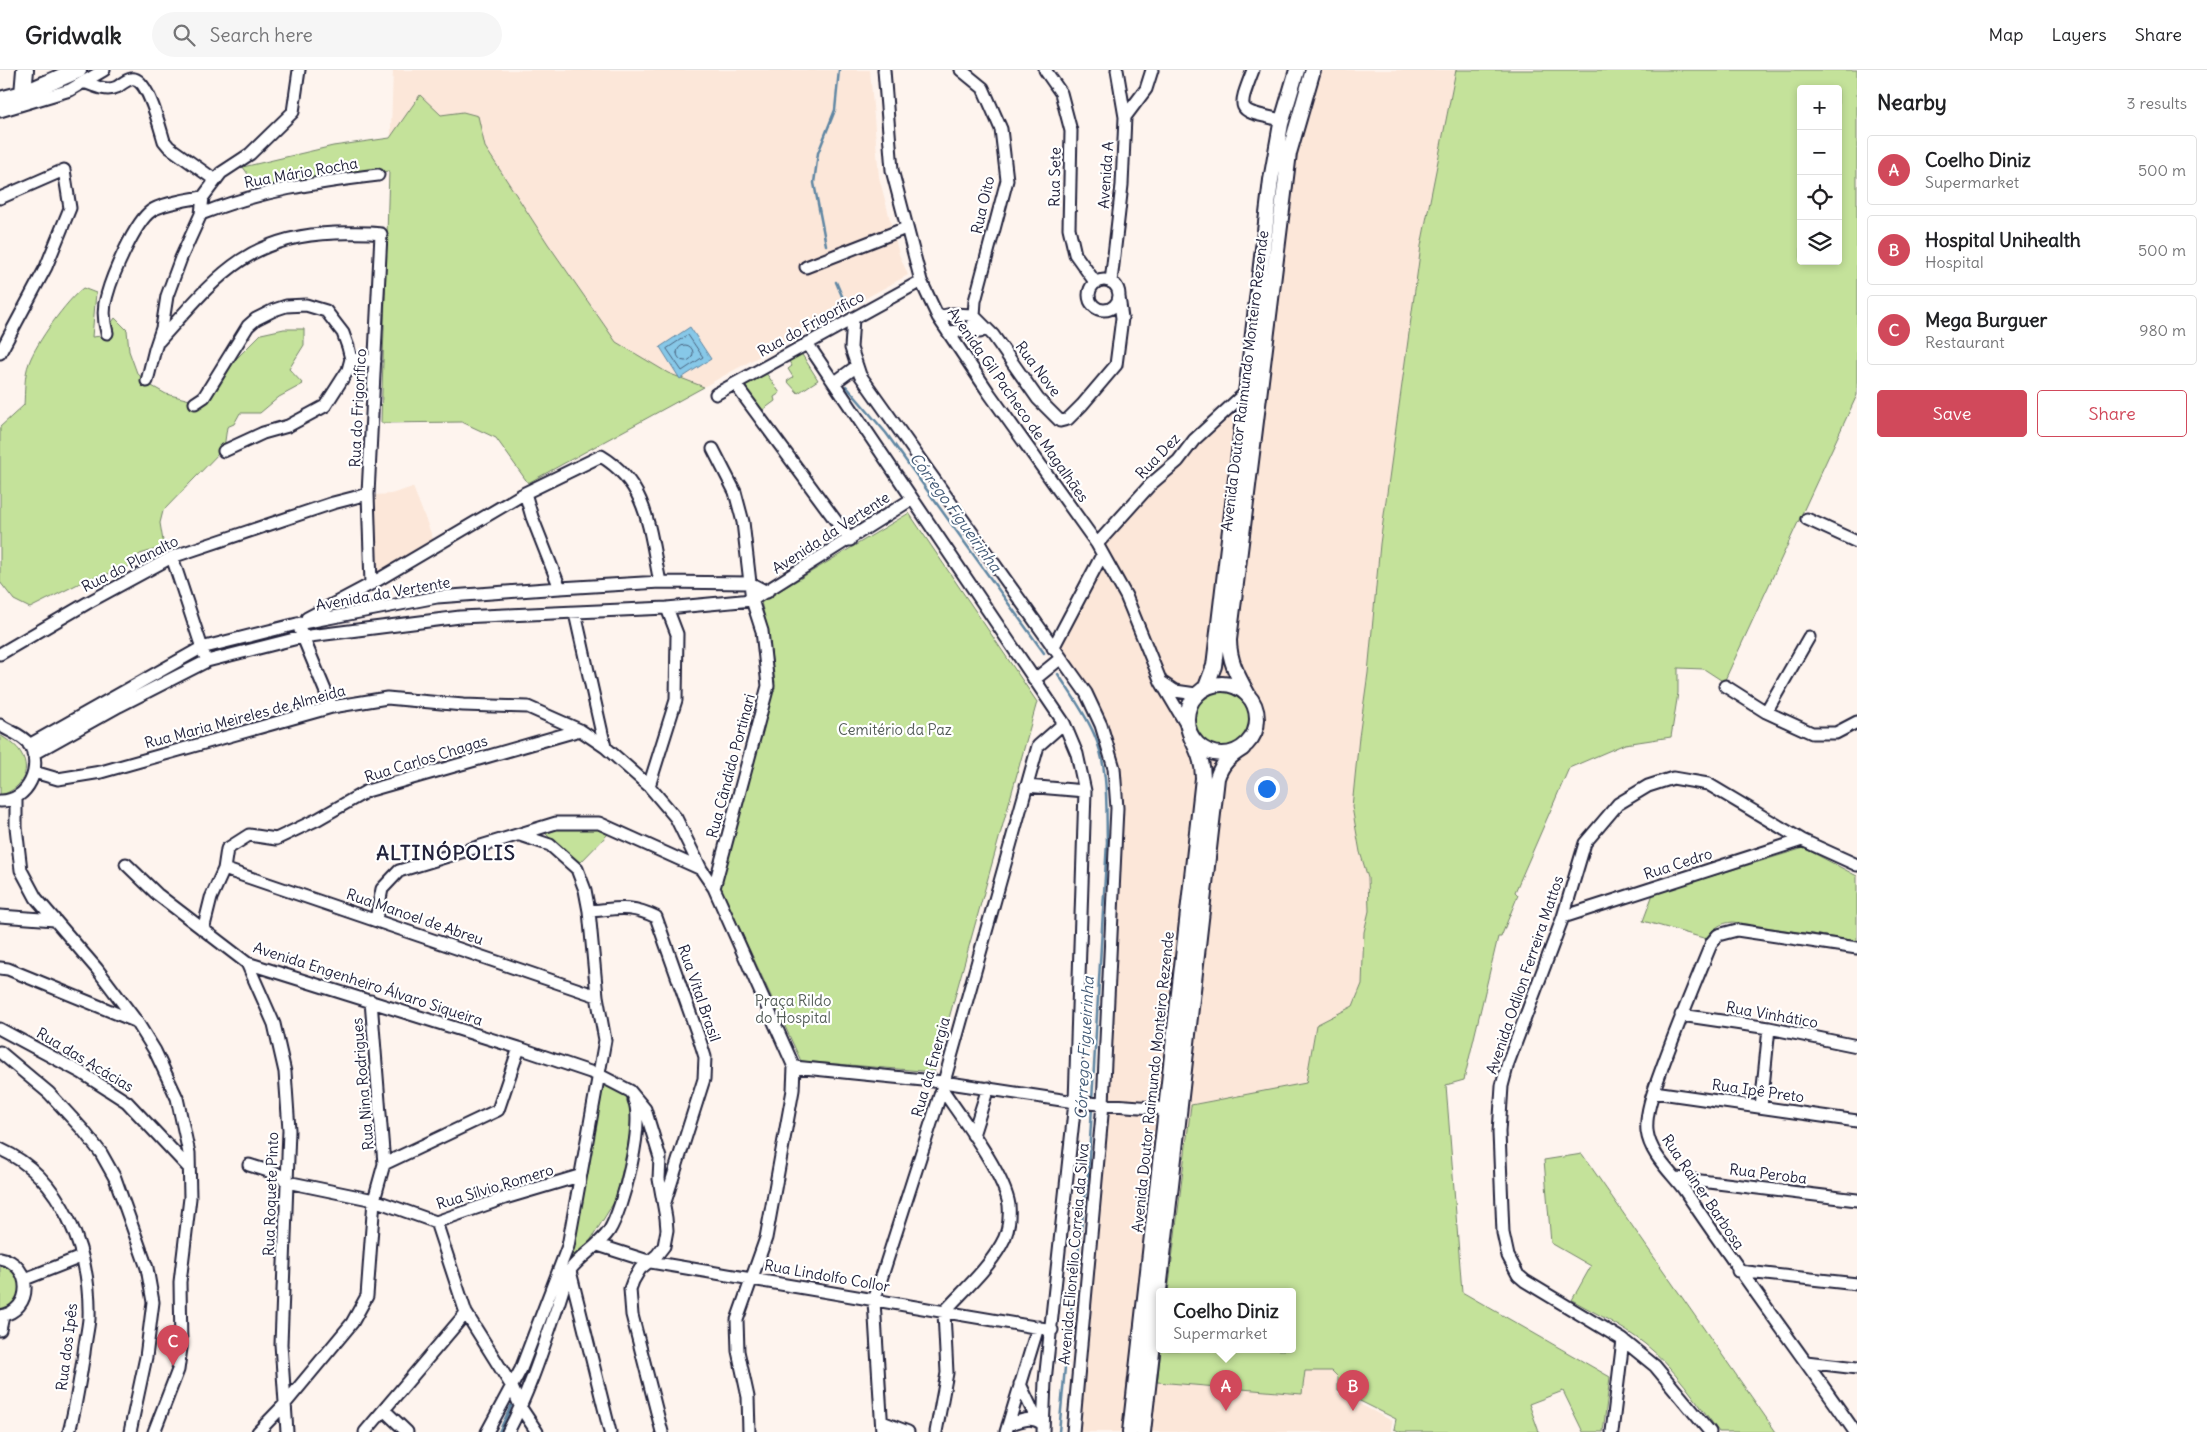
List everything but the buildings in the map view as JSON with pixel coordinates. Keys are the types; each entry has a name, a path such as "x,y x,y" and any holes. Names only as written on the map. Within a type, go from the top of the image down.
{"highway":[{"path":"10,102 25,70"},
{"path":"10,102 76,76"}],"main road":[{"name":"Avenida Doutor Raimundo Monteiro Rezende","path":"1130,1432 1203,778 1203,766 1189,732 1186,715 1190,704 1201,691 1214,666 1271,180 1282,120 1297,70"},
{"name":"Avenida Doutor Raimundo Monteiro Rezende","path":"1159,1288 1217,778 1220,767 1229,757 1251,740 1256,729 1255,705 1234,670 1229,654 1229,640 1289,153 1313,70"},
{"path":"1201,691 1220,684 1230,684 1248,695"},
{"path":"1189,732 1201,748 1214,754 1224,755 1243,748"},
{"name":"Avenida Doutor Raimundo Monteiro Rezende","path":"1143,1432 1156,1317"}],"street":[{"path":"76,76 104,70"},
{"path":"147,382 155,349 159,341 166,296 201,214 203,197 220,173 250,154 293,112 299,70"},
{"name":"Avenida Gil Pacheco de Magalhães","path":"884,70 892,170 921,281 938,317 1099,550 1126,596 1162,682 1189,732"},
{"name":"Rua Oito","path":"961,70 983,88 1001,129 1006,180 973,315 973,330"},
{"name":"Rua Sete","path":"1045,70 1061,93 1071,131 1069,228 1074,254 1095,282"},
{"name":"Avenida A","path":"1111,282 1122,185 1125,117 1116,70"},
{"path":"1125,117 1146,89 1152,70"},
{"path":"1253,70 1241,102 1244,109 1251,113 1282,120"},
{"path":"76,76 104,90 117,87 129,79 135,78 140,81 147,90 164,140 169,147 216,180"},
{"path":"0,199 64,170 70,208 46,267 0,352"},
{"name":"Rua Mário Rocha","path":"201,214 237,200 278,189 378,175"},
{"path":"107,334 106,296 129,242 144,218 152,210 203,197"},
{"path":"806,266 906,228"},
{"name":"Rua do Frigorífico","path":"159,341 204,290 245,257 264,247 279,241 312,234 363,232 381,234 368,494 371,584"},
{"path":"1103,280 1111,282 1117,288 1119,296 1114,305 1106,310 1096,308 1089,295 1092,286 1095,282 1103,280"},
{"name":"Rua do Frigorífico","path":"716,394 921,281"},
{"name":"Rua Nove","path":"973,315 993,335 1038,399 1060,421 1068,419 1116,365 1122,318 1119,296"},
{"path":"195,403 204,396 248,326 264,315 286,306 306,305 326,311 342,333 351,360 344,379 325,406 288,426 263,433 224,451"},
{"path":"938,317 952,314 973,315"},
{"name":"Avenida Elionélio Correia da Silva","path":"854,318 851,348 860,375 1086,693 1101,725 1114,768 1117,808 1103,1104 1073,1432"},
{"path":"948,332 973,330 993,335"},
{"name":"Avenida Elionélio Correia da Silva","path":"807,343 1064,723 1077,754 1085,791 1075,1102 1041,1426"},
{"path":"351,360 376,361"},
{"path":"834,383 857,366"},
{"path":"735,384 850,540"},
{"name":"Rua Dez","path":"1099,550 1151,484 1178,461 1194,440 1245,393"},
{"name":"Rua Cândido Portinari","path":"714,449 735,492 743,522 752,600 762,631 768,686 714,888"},
{"path":"332,707 297,624 371,584 525,493 601,456 612,463 630,480 643,503 660,582"},
{"path":"525,493 532,517 560,588"},
{"name":"Rua do Planalto","path":"0,654 89,602 172,557 368,494"},
{"name":"Avenida da Vertente","path":"31,749 207,661 302,637 460,617 667,608 752,600 850,540 912,499"},
{"path":"1807,519 1857,542"},
{"path":"1053,648 1099,550"},
{"path":"172,557 207,661"},
{"name":"Avenida da Vertente","path":"31,749 202,648 297,624 437,597 560,588 660,582 750,583 767,592"},
{"path":"649,786 676,700 677,634 667,608"},
{"path":"574,613 605,747"},
{"path":"1766,712 1810,637"},
{"path":"1034,680 1061,658"},
{"path":"1162,682 1175,691 1201,691"},
{"path":"1725,686 1766,712 1812,733 1836,732 1857,722"},
{"name":"Rua Maria Meireles de Almeida","path":"34,772 58,779 101,772 332,707 387,698 463,705 528,707 580,730 605,747 649,786 676,818 701,869 714,888 794,1067 793,1090 766,1238 739,1311 736,1334 748,1397 749,1432"},
{"name":"Rua da Energia","path":"882,1427 874,1301 942,1086 1038,746 1064,723"},
{"path":"0,801 16,797 24,791 34,772 31,749 15,732 3,727"},
{"name":"Rua Carlos Chagas","path":"203,930 211,898 224,869 227,849 249,835 276,839 318,819 367,791 580,730"},
{"name":"Avenida Odilon Ferreira Mattos","path":"1710,1432 1655,1366 1623,1340 1518,1275 1508,1256 1503,1233 1499,1132 1502,1086 1508,1063 1562,917 1586,843 1618,804 1648,786 1673,778 1708,784 1802,840 1857,865"},
{"path":"1026,786 1085,791"},
{"path":"16,797 16,827 21,870 36,898 97,969 137,1022 155,1051 178,1098 188,1153 190,1198 180,1282 181,1348 178,1370 154,1432"},
{"path":"376,920 382,889 399,872 556,823 599,823 701,869"},
{"path":"487,1432 521,1369 568,1246 579,1176 605,1040 597,996 589,911 585,890 576,869 550,845 520,835"},
{"name":"Rua Cedro","path":"1562,917 1802,840"},
{"name":"Avenida Engenheiro Álvaro Siqueira","path":"126,864 157,894 247,963 519,1048 599,1075 630,1091"},
{"name":"Rua Manoel de Abreu","path":"224,869 597,996"},
{"name":"Rua Vital Brasil","path":"589,911 626,908 640,909 656,917 705,1057 704,1079 664,1204"},
{"path":"0,916 55,920"},
{"name":"Rua Rainer Barbosa","path":"1855,1432 1806,1362 1738,1271 1676,1178 1658,1157 1649,1140 1647,1129 1654,1092 1681,1015 1712,942 1718,935 1723,932 1737,930 1857,948"},
{"name":"Rua Roquete Pinto","path":"247,963 274,1024 285,1072 289,1130 281,1315 284,1405 287,1432"},
{"path":"0,968 8,969 137,1022"},
{"name":"Rua Nina Rodrigues","path":"371,1001 384,1164"},
{"name":"Rua Vinhático","path":"1681,1015 1769,1028 1857,1046"},
{"path":"1761,1107 1769,1028"},
{"name":"Rua das Acácias","path":"0,1029 82,1073 127,1102 189,1168"},
{"path":"258,1432 284,1405 352,1323 366,1301 374,1200 384,1164 498,1110 519,1048"},
{"path":"0,1052 49,1093 101,1153 115,1178 147,1268 153,1302 146,1357 130,1432"},
{"path":"794,1067 942,1086 988,1088 1075,1102 1166,1109"},
{"path":"936,1432 947,1373 944,1312 997,1252 1005,1237 1008,1223 1008,1204 1004,1188 942,1086"},
{"path":"973,1135 988,1088"},
{"path":"630,1091 645,1110 660,1158 659,1179 664,1204 666,1237 664,1246 651,1262 640,1270 632,1281 630,1306 662,1432"},
{"path":"508,1432 521,1408 542,1354 570,1270 598,1245 609,1231 618,1212 633,1159 638,1108 630,1091"},
{"name":"Rua Ipê Preto","path":"1654,1092 1855,1123"},
{"name":"Rua dos Ipês","path":"0,1149 15,1155 37,1172 59,1200 73,1232 81,1257 86,1278 89,1320 69,1432"},
{"name":"Rua Sílvio Romero","path":"249,1165 278,1174 288,1182 374,1200 436,1222 505,1198 579,1176"},
{"name":"Rua Peroba","path":"1676,1178 1857,1200"},
{"path":"436,1222 466,1313 511,1385 521,1408 537,1432"},
{"name":"Rua Lindolfo Collor","path":"598,1245 651,1262 1052,1330"},
{"path":"25,1279 81,1257"},
{"path":"0,1258 15,1263 21,1270 25,1279 26,1289 19,1306 2,1316 0,1330"},
{"path":"570,1270 610,1432"},
{"path":"1738,1271 1857,1284"},
{"path":"365,1432 466,1313"},
{"path":"1007,1429 1038,1327"},
{"path":"1612,1432 1623,1340"},
{"path":"1806,1362 1857,1368"},
{"path":"1022,1378 1030,1372 1042,1375 1045,1381"},
{"path":"1022,1378 1026,1398 1041,1426"},
{"path":"384,1410 407,1432"},
{"path":"1007,1429 1024,1420 1041,1426"},
{"path":"882,1427 908,1432"}],"shaded area":[{"path":"393,70 870,70 879,177 899,254 908,275 528,483 496,438 462,422 381,423"},
{"path":"1319,70 1456,70 1421,246 1380,544 1368,673 1359,737 1352,807 1360,852 1368,878 1369,911 1364,932 1362,984 1353,1006 1316,1025 1306,1083 1191,1105 1168,1288 1156,1288 1156,1353 1161,1353 1157,1382 1302,1394 1305,1371 1332,1371 1338,1377 1337,1392 1392,1421 1391,1431 1393,1432 1074,1432 1100,1145 1117,808 1101,725 1053,647 1102,555 1097,544 1245,393 1266,377 1291,179 1305,110"},
{"path":"413,487 434,541 378,575 375,495 391,494"}],"green space":[{"path":"1456,70 1857,70 1857,395 1724,682 1704,669 1678,668 1678,693 1671,737 1625,744 1569,768 1515,892 1518,895 1501,937 1498,937 1464,1080 1446,1085 1462,1292 1610,1377 1603,1432 1583,1432 1563,1391 1529,1404 1539,1432 1401,1432 1394,1429 1396,1419 1338,1390 1338,1377 1332,1371 1305,1371 1302,1394 1157,1382 1161,1353 1296,1353 1296,1288 1168,1288 1191,1105 1306,1083 1316,1025 1353,1006 1362,984 1364,932 1369,911 1368,878 1360,852 1352,807 1368,673 1380,544 1421,246"},
{"path":"420,95 441,115 463,112 478,116 485,147 548,244 616,342 668,373 704,387 528,483 496,438 462,422 381,423 389,171 256,186 243,167 333,146 390,138"},
{"path":"83,288 96,293 92,337 102,336 115,318 127,330 129,351 137,373 150,385 166,394 190,400 219,387 235,360 261,334 284,329 304,329 304,345 289,369 303,384 279,397 260,413 240,413 234,424 227,427 224,448 163,511 160,523 164,547 140,554 125,570 90,578 30,608 14,600 0,582 0,427 24,405 27,368 38,345 61,312"},
{"path":"801,353 818,380 798,393 787,381 793,377 788,369 792,366 788,360"},
{"path":"766,373 780,393 774,397 775,401 760,412 741,388"},
{"name":"Cemitério da Paz","path":"909,513 1037,702 934,1072 801,1061 720,886 775,682 768,630 761,602"},
{"path":"1222,688 1234,690 1244,697 1251,707 1253,719 1251,731 1244,741 1234,748 1222,750 1210,748 1200,741 1193,731 1191,719 1193,707 1200,697 1210,690"},
{"path":"0,735 19,750 24,760 25,774 18,785 7,793 0,795"},
{"path":"557,825 598,828 611,831 578,865 545,833 534,834"},
{"path":"1804,848 1857,876 1857,941 1733,922 1717,927 1707,939 1643,921 1653,894"},
{"path":"606,1083 629,1095 634,1108 627,1149 616,1199 590,1241 565,1270 572,1247 603,1086"},
{"path":"1582,1154 1776,1432 1719,1432 1685,1385 1656,1353 1609,1320 1572,1300 1591,1266 1551,1243 1544,1160"},
{"path":"0,1264 9,1267 15,1272 20,1286 14,1301 0,1310"}],"water":[{"path":"690,327 711,359 680,379 660,347"}],"waterway":[{"name":"Córrego Figueirinha","path":"826,245 814,183 818,153 835,110 839,70"},
{"name":"Córrego Figueirinha","path":"836,282 848,310"},
{"name":"Córrego Figueirinha","path":"846,386 886,433 1044,653"},
{"name":"Córrego Figueirinha","path":"1058,674 1082,711 1094,734 1102,760 1106,788 1107,842 1092,1101"},
{"name":"Córrego Figueirinha","path":"1059,1432 1068,1335 1088,1173 1092,1107"},
{"path":"499,1432 511,1406"}],"place":[{"name":"Mega Burguer","path":"173,1366"},
{"name":"Coelho Diniz","path":"1226,1411"},
{"name":"Hospital Unihealth","path":"1353,1411"}],"district":[{"name":"ALTINÓPOLIS","path":"446,853"}],"park label":[{"name":"Praça Rildo do Hospital","path":"793,1010"}]}
